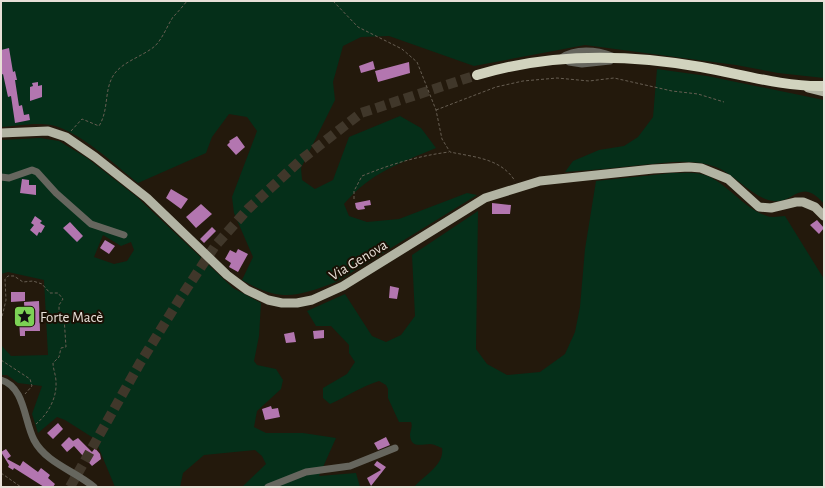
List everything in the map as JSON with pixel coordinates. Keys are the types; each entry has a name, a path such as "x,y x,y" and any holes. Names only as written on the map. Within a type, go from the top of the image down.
{"highway":[{"path":"477,75 515,66 559,60 617,58 684,64 793,84 824,86"}],"main road":[{"path":"793,84 824,92"},
{"name":"Via Genova","path":"1,133 48,131 66,137 95,156 141,192 232,280 257,295 282,303 297,303 328,294 485,198 540,181 653,169 689,167 701,168 728,179 759,207 771,208 796,202 803,202 815,207 824,216"}],"street":[{"path":"1,178 9,178 32,170 37,172 56,193 91,224 124,236"},
{"path":"1,380 11,385 20,397 29,429 36,446 53,461 81,476 94,487"},
{"path":"268,487 306,472 350,466 395,448"}],"path":[{"path":"66,137 82,119 89,120 98,126 104,116 110,84 114,75 122,66 138,58 155,45 187,1"},
{"path":"333,1 358,27 410,55 417,62 436,110 442,139 450,152"},
{"path":"436,110 496,87 523,81 557,78 589,81 614,78 672,92 698,94 724,102"},
{"path":"354,199 354,191 362,176 391,164 423,156 450,152 494,162 512,175 519,187"},
{"path":"1,321 6,300 5,279 8,276 14,276 23,282 33,281 42,284 50,293 58,293 63,299 59,305 60,312 64,317 66,347 61,348 59,357 53,363 53,371 57,380 52,401 42,419 29,429"},
{"path":"1,360 5,364 24,374 32,382 31,389 20,397"},
{"path":"1,473 21,487"}],"green space":[{"path":"1,1 824,1 824,78 778,73 736,65 585,45 474,66 389,36 361,37 343,46 333,82 335,100 301,168 302,180 315,189 333,180 349,137 400,116 421,128 436,148 386,170 364,184 344,204 349,216 367,222 399,219 467,193 477,195 336,282 299,294 278,294 267,292 242,280 253,257 234,213 232,197 257,131 247,117 229,114 212,137 206,153 138,183 96,149 62,128 39,124 1,127"},
{"path":"657,69 707,76 824,100 824,204 816,196 809,192 798,193 780,201 765,199 751,191 723,170 707,164 669,162 565,172 573,161 599,150 624,146 638,137 653,117"},
{"path":"40,138 59,141 87,158 137,197 233,288 261,303 259,336 254,361 257,365 276,369 283,380 281,389 257,411 254,427 266,433 303,433 336,438 319,476 356,473 360,487 242,487 266,464 262,456 255,450 204,455 183,473 180,487 115,487 95,439 65,420 57,417 38,433 32,414 42,386 18,383 7,375 1,375 1,345 11,356 48,355 44,280 8,272 1,274 1,140","holes":["103,235 121,246 131,242 134,250 127,261 114,264 94,257"]},
{"path":"672,173 705,175 717,181 759,213 769,217 785,216 824,279 824,487 414,487 437,465 442,454 442,448 432,444 417,445 412,442 410,435 412,424 411,422 399,422 388,398 388,389 386,385 379,381 373,383 330,404 323,398 323,388 347,374 355,362 349,353 349,345 331,326 316,326 307,311 345,294 372,336 386,342 401,335 415,316 412,255 478,211 476,349 487,364 507,375 540,372 565,354 575,332 580,307 585,249 596,181"}],"building":[{"path":"9,48 13,72 15,71 17,80 15,80 19,106 22,105 24,115 29,114 30,120 15,123 11,96 8,97 3,74 1,75 1,50"},
{"path":"373,61 375,69 361,73 359,66"},
{"path":"409,62 410,73 378,82 375,71"},
{"path":"38,82 38,86 42,85 42,97 30,101 30,87 33,86 32,83"},
{"path":"237,136 245,147 236,155 227,145 230,142 229,141"},
{"path":"22,179 29,180 29,185 36,185 36,195 20,193"},
{"path":"171,189 188,199 181,209 166,198"},
{"path":"370,200 371,205 364,206 365,209 358,210 356,208 355,203"},
{"path":"492,203 511,205 510,214 492,214"},
{"path":"201,204 212,214 196,228 186,217"},
{"path":"35,216 42,221 40,223 45,226 41,233 39,232 37,236 30,230 34,225 31,223"},
{"path":"817,220 824,228 819,234 810,225"},
{"path":"70,222 83,236 77,242 63,228"},
{"path":"212,227 216,231 204,243 200,239"},
{"path":"105,240 115,246 109,254 100,248"},
{"path":"238,249 248,254 238,272 229,267 231,263 225,259 230,250 236,253"},
{"path":"390,286 399,288 397,299 389,298"},
{"path":"11,292 25,292 25,301 11,302"},
{"path":"39,301 40,331 25,331 25,336 20,336 19,319 25,319 24,302"},
{"path":"324,330 324,338 314,339 313,331"},
{"path":"294,332 296,342 286,343 284,334"},
{"path":"271,406 272,409 278,408 280,417 265,420 262,409"},
{"path":"58,423 63,429 53,439 47,433"},
{"path":"69,437 73,441 78,438 92,452 95,448 100,454 101,459 92,466 74,446 67,452 61,445"},
{"path":"386,437 390,445 378,450 374,443"},
{"path":"6,449 11,456 7,459 20,466 23,461 38,472 41,468 50,475 48,478 55,484 53,487 44,487 14,468 13,470 8,467 9,465 1,452"},
{"path":"377,461 386,467 371,486 367,478 381,470 374,465"}],"tunnel":[{"path":"70,487 140,363 179,300 215,246 248,209 302,159 361,113 477,75"}],"place":[{"name":"Forte Macè","path":"25,317"}]}
